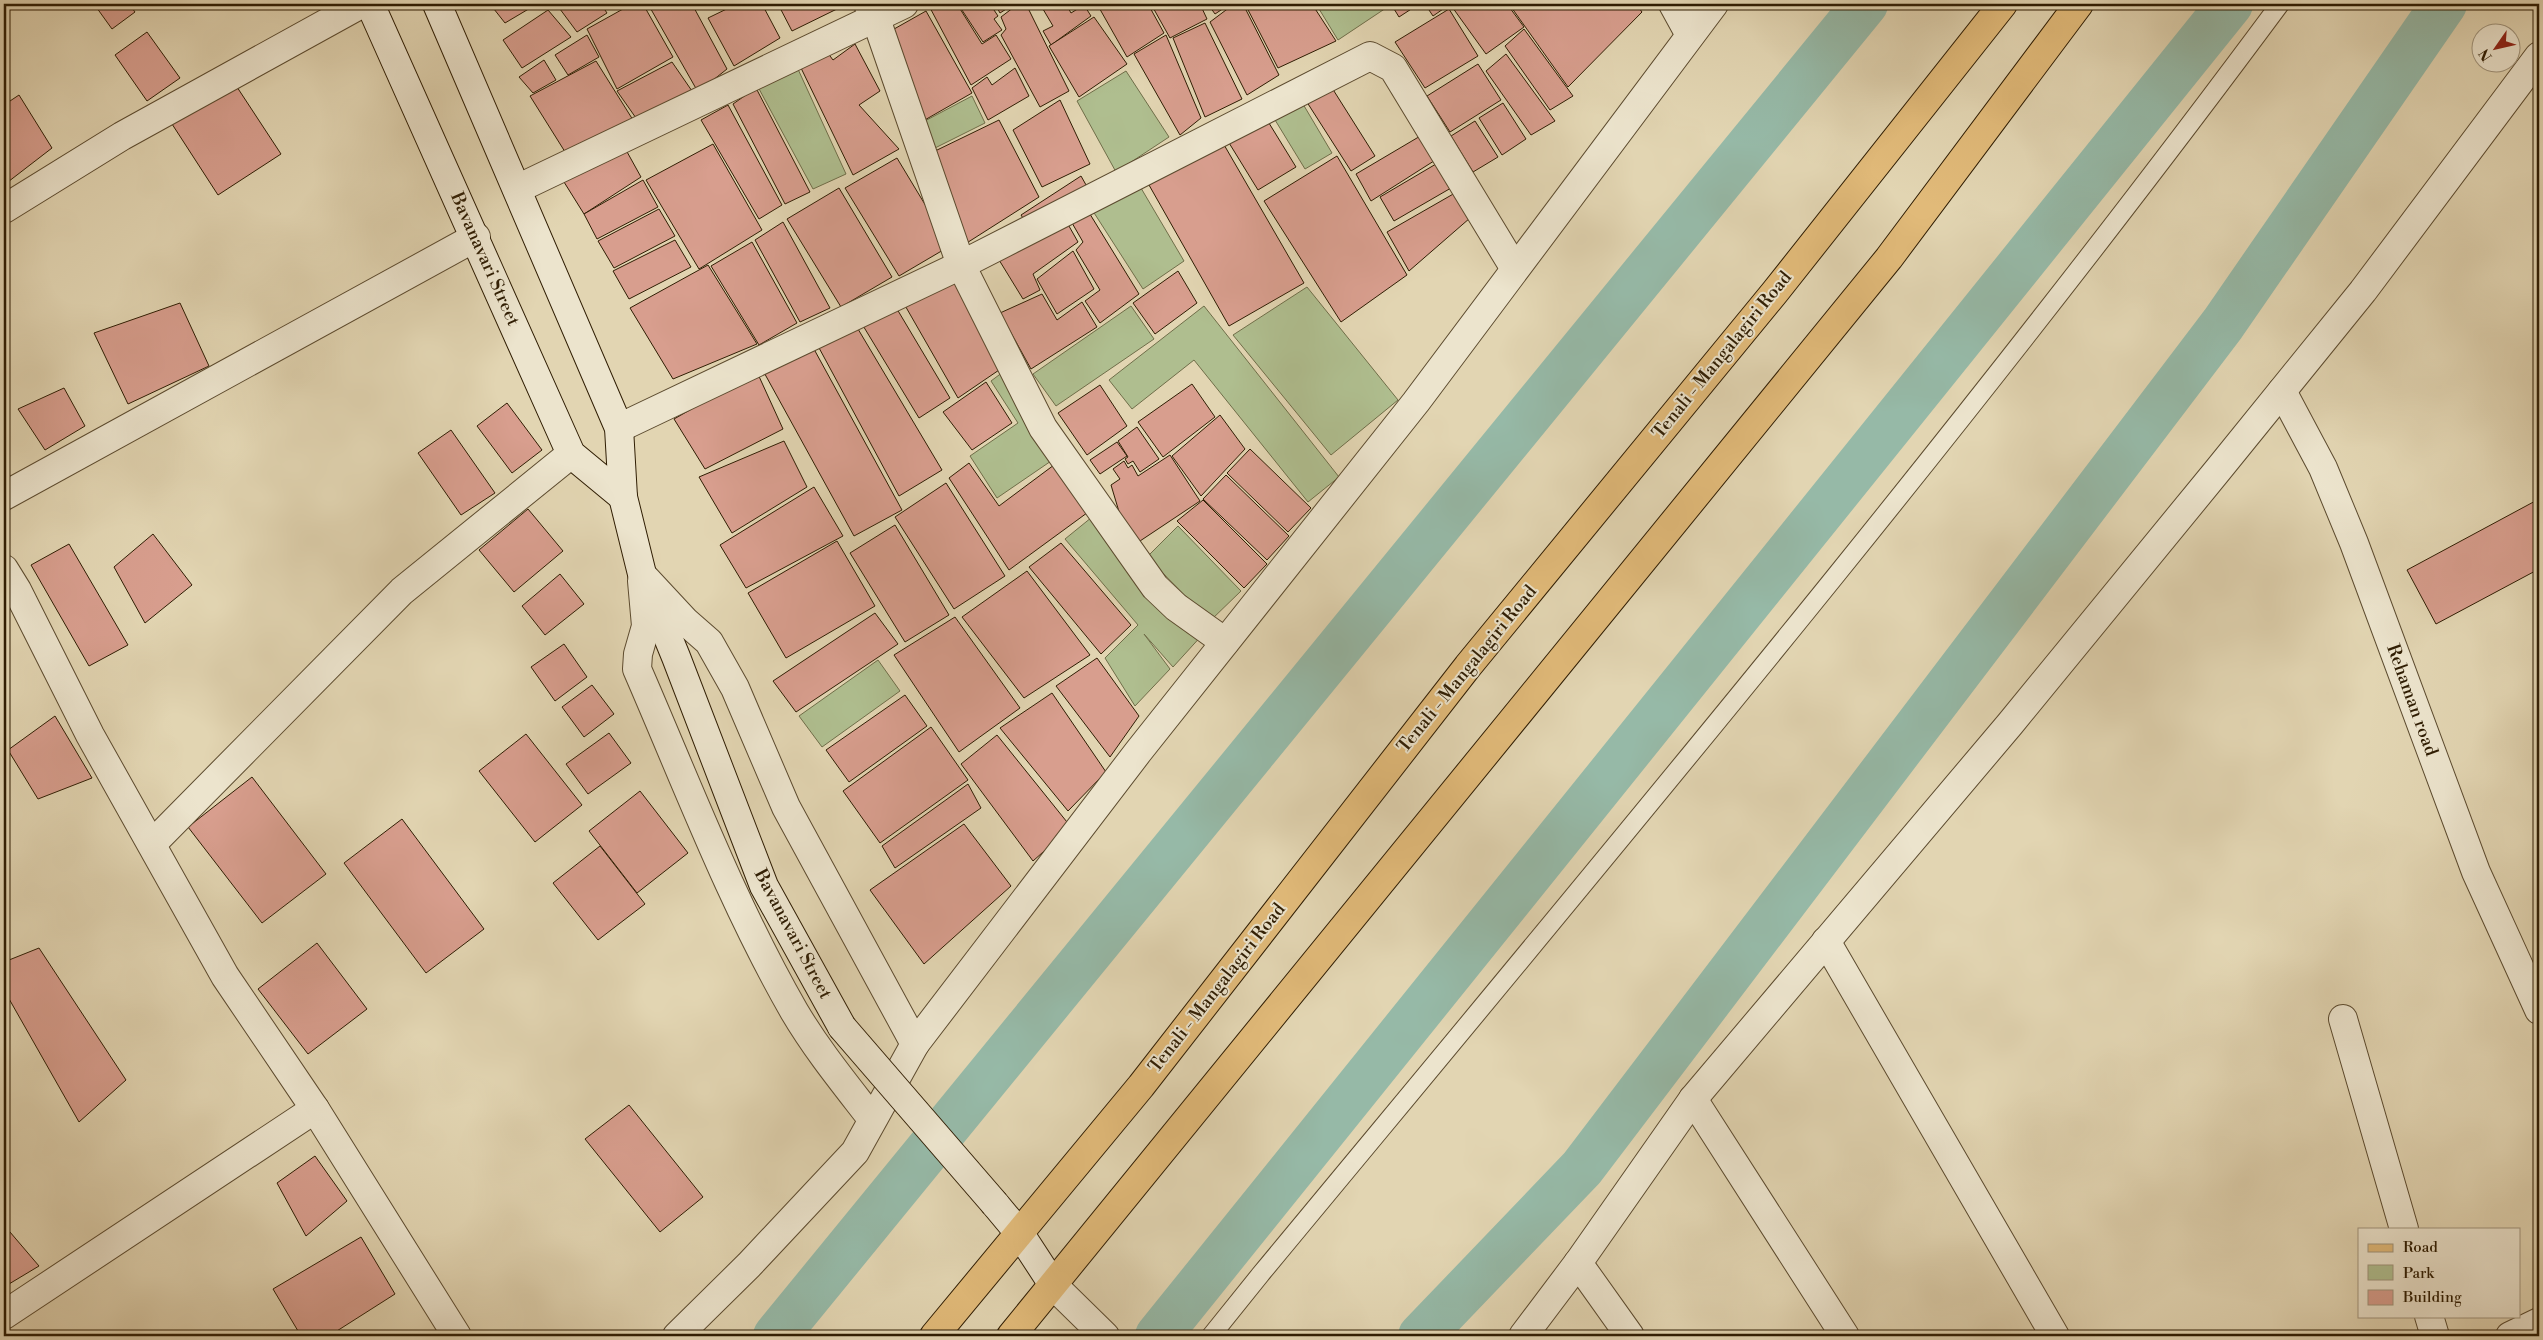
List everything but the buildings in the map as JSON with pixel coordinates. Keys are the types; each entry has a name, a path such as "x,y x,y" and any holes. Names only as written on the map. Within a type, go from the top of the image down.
{"main road":[{"name":"Tenali - Mangalagiri Road","path":"934,1336 1147,1078 1468,666 1775,292 2002,4"},
{"path":"1012,1336 1889,258 2079,4"}],"street":[{"path":"4,209 122,136 361,4"},
{"name":"Bavanavari Street","path":"370,4 476,237 571,454 623,497"},
{"name":"Bavanavari Street","path":"437,4 619,428 623,497 642,574 764,886 842,1027 1020,1234 1054,1286 1098,1328"},
{"path":"517,189 872,11 904,4"},
{"path":"1673,4 1690,35"},
{"path":"677,1336 749,1265 855,1152 915,1044 1138,752 1416,402 1714,4"},
{"path":"872,11 961,265 1043,428 1155,588 1176,607 1225,642"},
{"path":"619,428 961,265 1370,56 1393,68 1515,269"},
{"path":"1522,1336 1578,1263 1692,1099 2016,716 2282,391 2363,291 2539,56"},
{"path":"4,496 476,237"},
{"name":"Rehaman road","path":"2282,391 2323,468 2476,872 2539,1010"},
{"path":"152,844 402,591 571,454"},
{"path":"4,569 17,590 90,735 225,976 315,1109 457,1336"},
{"path":"642,574 685,621 709,642 735,688 786,807 915,1044"},
{"path":"642,574 646,626 638,654 637,669 746,919 795,1012 832,1067 872,1119"},
{"path":"1826,941 2055,1336"},
{"path":"2343,1019 2404,1228"},
{"path":"1692,1099 1845,1336"},
{"path":"4,1314 315,1109"},
{"path":"1578,1263 1630,1336"},
{"path":"2430,1318 2435,1336"},
{"path":"2510,1336 2539,1322"}],"lane":[{"path":"1211,1336 1779,648 2155,172 2280,4"}],"green space":[{"path":"1316,4 1387,4 1389,6 1338,40"},
{"path":"797,67 846,174 813,189 758,87"},
{"path":"1126,71 1169,137 1116,172 1077,101"},
{"path":"972,96 985,123 931,150 921,123"},
{"path":"1300,99 1332,153 1305,169 1272,115"},
{"path":"1138,183 1184,261 1143,289 1089,205"},
{"path":"1307,287 1398,400 1331,455 1233,335"},
{"path":"1131,306 1154,339 1056,406 1033,374"},
{"path":"1204,306 1339,477 1308,502 1194,360 1132,409 1109,380"},
{"path":"1007,369 1054,459 997,498 970,456 1018,423 991,381"},
{"path":"1097,513 1204,633 1173,667 1144,634 1170,669 1135,706 1105,658 1138,625 1065,539"},
{"path":"1178,526 1241,591 1210,621 1147,557"},
{"path":"878,660 900,691 822,747 799,716"}],"waterway":[{"path":"776,1336 1865,4"},
{"path":"1158,1336 2230,4"},
{"path":"1421,1336 1582,1168 2223,324 2444,4"}]}
